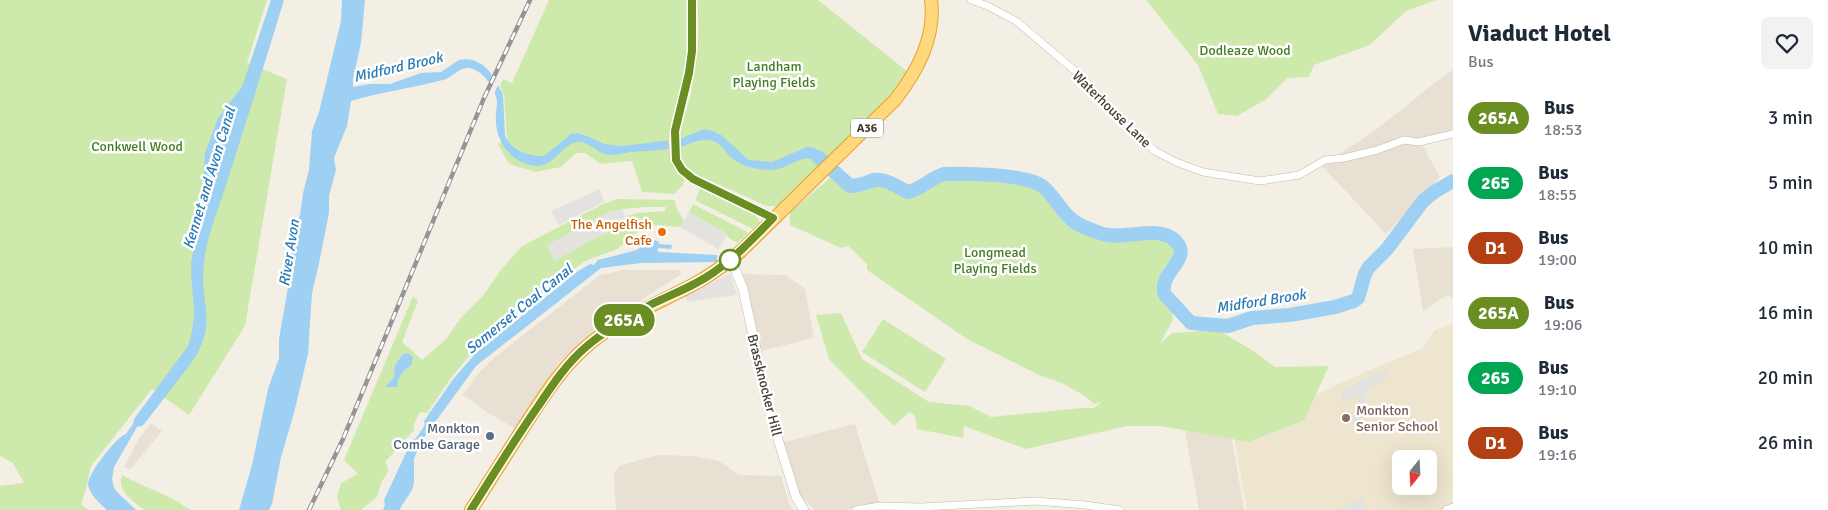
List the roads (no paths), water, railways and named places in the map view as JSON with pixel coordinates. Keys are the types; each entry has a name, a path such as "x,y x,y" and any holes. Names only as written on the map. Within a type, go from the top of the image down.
{"highway":[{"name":"A36","path":"471,510 529,419 565,368 576,356 594,340 650,305 695,284 721,268 733,264 773,218 895,100 909,82 923,55 932,18 931,0"}],"main road":[{"path":"692,0 694,39 691,62 674,139 674,152 678,165 693,179 773,218"}],"street":[{"name":"Waterhouse Lane","path":"971,0 988,6 1016,21 1080,76 1136,135 1155,150 1176,162 1203,172 1260,181 1299,175 1325,160 1344,158 1377,150 1404,140 1419,142 1453,134"},
{"name":"Brassknocker Hill","path":"733,264 743,289 770,414 796,498 804,510"},
{"path":"856,510 879,506 921,507 1036,501 1120,510"},
{"path":"1446,510 1453,507"}],"water":[{"name":"Kennet and Avon Canal","path":"271,0 284,0 206,252 203,277 206,312 205,335 192,362 145,423 137,427 114,467 112,479 114,488 136,510 107,510 90,491 89,479 110,449 126,434 134,419 188,346 194,314 191,265 208,200 208,190 203,181 205,153 218,118 242,87"},
{"path":"342,0 365,0 361,43 353,87 369,84 390,84 421,73 441,72 459,60 473,60 483,65 490,72 503,94 505,136 516,149 526,154 544,156 571,134 577,133 604,144 623,146 680,139 704,129 721,135 749,160 772,162 807,147 815,148 831,162 826,168 811,159 805,159 779,169 756,169 736,161 716,142 703,140 674,148 609,155 586,143 578,142 568,146 543,165 529,165 514,158 504,146 497,132 497,101 494,91 479,72 469,68 462,69 443,80 351,101 347,126 334,158 336,170 329,196 329,213 312,293 308,354 281,457 272,504 269,510 239,510 252,465 268,389 279,358 279,339 291,270 292,237 300,215 309,170 312,131 319,112 341,21"},
{"path":"658,241 659,244 672,245 671,249 659,248 657,250 659,252 717,255 717,262 641,263 601,268 476,366 420,443 414,459 414,483 412,490 399,510 383,510 384,500 412,440 416,438 425,425 424,421 454,378 476,353 578,271 590,264 594,265 598,260 637,250 646,242"},
{"path":"408,353 413,357 411,366 401,375 397,387 385,387 394,377 395,365 403,354"}],"waterway":[{"name":"Midford Brook","path":"818,157 850,186 874,180 883,180 908,192 944,174 980,174 1023,179 1042,186 1072,220 1090,229 1112,236 1144,233 1163,234 1178,244 1181,250 1177,262 1165,281 1165,295 1191,323 1228,326 1252,318 1290,315 1335,307 1354,301 1358,298 1369,267 1387,249 1423,201 1453,181"}],"railway":[{"path":"309,510 343,439 484,98 530,0"}],"place":[{"name":"The Angelfish Cafe","path":"662,232"},
{"name":"Monkton Senior School","path":"1346,418"},
{"name":"Monkton Combe Garage","path":"490,436"}],"park label":[{"name":"Dodleaze Wood","path":"1245,50"},
{"name":"Landham Playing Fields","path":"774,74"},
{"name":"Conkwell Wood","path":"137,146"},
{"name":"Longmead Playing Fields","path":"995,260"}],"water label":[{"name":"River Avon","path":"289,253"},
{"name":"Somerset Coal Canal","path":"519,309"}]}
